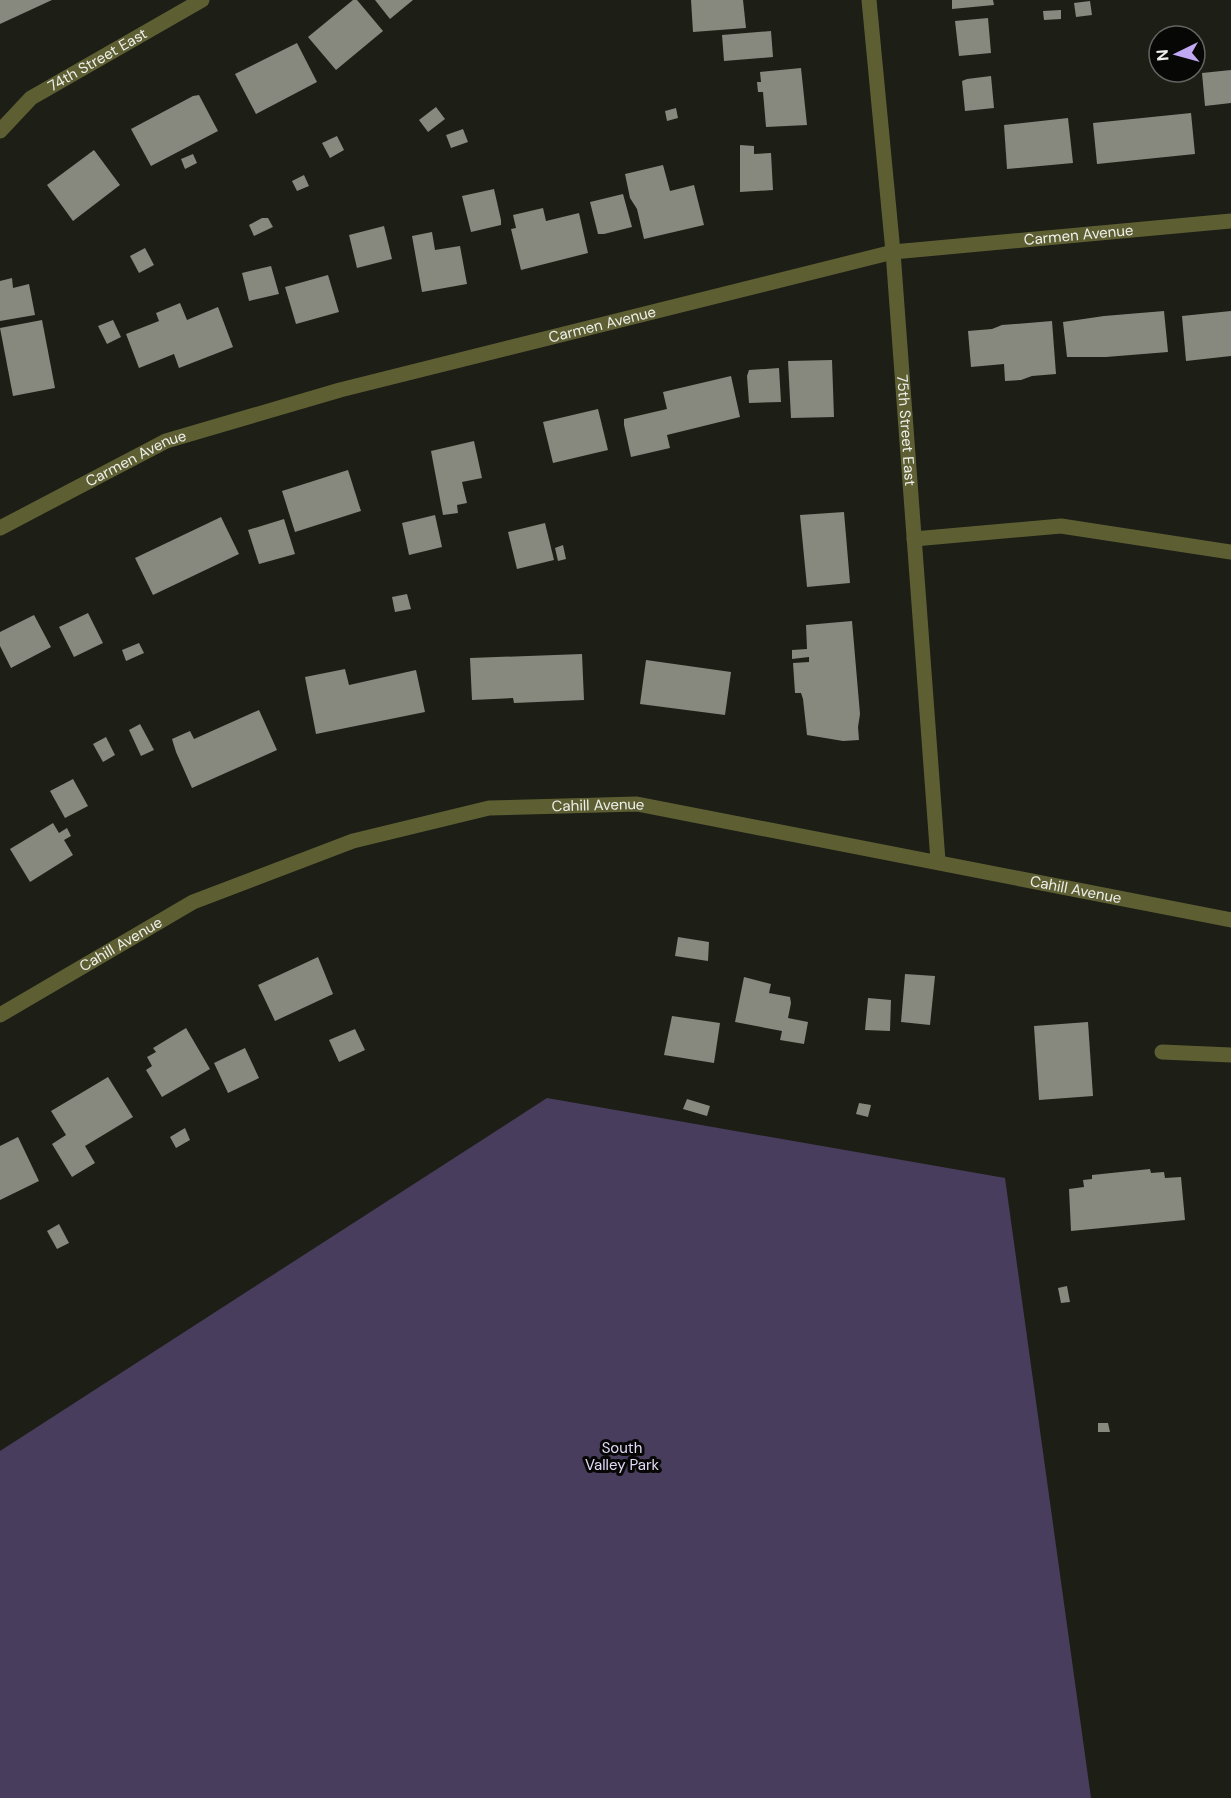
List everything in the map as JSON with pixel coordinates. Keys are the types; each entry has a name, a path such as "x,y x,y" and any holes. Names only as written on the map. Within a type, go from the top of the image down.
{"street":[{"name":"74th Street East","path":"0,131 31,98 202,0"},
{"name":"75th Street East","path":"869,0 893,252 938,861"},
{"name":"Carmen Avenue","path":"0,528 166,441 340,390 893,252 1231,221"},
{"path":"914,539 1061,526 1231,552"},
{"name":"Cahill Avenue","path":"0,1015 193,902 353,841 489,808 638,804 1231,920"},
{"path":"1162,1052 1231,1055"}],"green space":[{"name":"South Valley Park","path":"547,1098 1005,1178 1091,1798 0,1798 0,1451"}],"building":[{"path":"0,0 52,0 0,24"},
{"path":"353,0 357,0 383,31 336,70 308,37"},
{"path":"375,0 413,0 390,19"},
{"path":"691,0 743,0 746,28 693,32"},
{"path":"952,0 993,0 994,5 952,9"},
{"path":"1090,1 1092,15 1076,17 1074,3"},
{"path":"1061,10 1061,19 1044,20 1043,11"},
{"path":"988,18 991,53 959,56 955,21"},
{"path":"771,31 773,57 724,61 722,35"},
{"path":"297,43 317,82 256,114 235,74"},
{"path":"801,68 807,125 766,127 763,92 758,92 757,82 761,82 760,72"},
{"path":"1231,70 1231,103 1205,106 1203,84 1207,84 1207,72"},
{"path":"991,76 994,108 965,111 962,81"},
{"path":"199,95 218,131 151,166 131,129"},
{"path":"436,107 445,119 428,132 419,120"},
{"path":"676,108 678,118 667,121 665,111"},
{"path":"1191,113 1195,154 1097,164 1093,123"},
{"path":"1068,118 1073,163 1007,169 1004,125"},
{"path":"463,129 468,142 451,148 446,135"},
{"path":"337,136 344,150 330,158 322,143"},
{"path":"740,145 754,146 754,154 771,153 773,190 740,192"},
{"path":"94,150 120,185 73,221 47,185"},
{"path":"193,154 197,163 185,169 181,159"},
{"path":"663,165 670,191 694,185 704,225 644,239 637,209 630,198 625,174"},
{"path":"304,175 309,186 297,191 292,181"},
{"path":"494,189 501,225 471,232 462,196"},
{"path":"623,194 632,227 598,234 590,202"},
{"path":"543,208 546,221 579,213 588,253 521,270 511,229 516,228 513,215"},
{"path":"262,218 268,218 273,227 254,236 249,225"},
{"path":"384,226 392,259 357,268 349,235"},
{"path":"432,232 435,250 460,246 467,284 422,292 412,236"},
{"path":"145,248 154,265 139,273 130,256"},
{"path":"271,266 279,294 249,301 242,273"},
{"path":"328,275 339,312 296,324 285,287"},
{"path":"12,278 13,288 29,284 35,315 0,321 0,281"},
{"path":"180,303 187,320 218,307 233,347 179,368 174,354 139,368 126,334 159,321 156,313"},
{"path":"1164,311 1168,352 1106,357 1067,357 1063,322"},
{"path":"1231,311 1231,356 1186,361 1182,316"},
{"path":"42,320 55,388 13,396 0,328"},
{"path":"113,320 121,337 107,344 98,326"},
{"path":"1052,321 1056,374 1005,381 1004,364 971,367 968,331 992,329 1002,325"},
{"path":"832,360 834,417 791,418 788,361"},
{"path":"779,368 781,402 749,403 747,376 749,370"},
{"path":"731,376 740,417 667,435 670,448 631,457 624,419 667,409 663,392"},
{"path":"598,409 608,450 553,463 543,422"},
{"path":"474,441 482,478 462,482 467,503 457,505 458,513 443,515 431,451"},
{"path":"348,470 361,511 295,532 282,491"},
{"path":"844,512 850,583 807,587 800,515"},
{"path":"435,515 442,547 409,555 402,523"},
{"path":"221,517 239,554 153,595 135,558"},
{"path":"284,519 295,554 259,564 248,530"},
{"path":"545,523 554,560 517,569 508,532"},
{"path":"563,545 566,559 558,561 555,548"},
{"path":"407,594 411,609 395,612 392,597"},
{"path":"88,613 103,643 74,657 59,627"},
{"path":"34,615 51,647 11,668 0,646 0,632"},
{"path":"852,621 860,714 859,740 843,741 807,735 803,699 801,693 795,693 793,663 809,662 809,657 792,659 792,650 807,649 806,625"},
{"path":"139,643 144,653 126,661 122,650"},
{"path":"582,654 584,700 514,703 513,698 472,700 470,658"},
{"path":"646,660 731,672 725,715 640,704"},
{"path":"345,669 349,685 416,670 425,712 316,734 305,677"},
{"path":"259,710 277,750 192,788 172,739 190,731 194,739"},
{"path":"140,724 154,750 141,756 129,730"},
{"path":"106,737 115,755 103,762 93,744"},
{"path":"73,779 88,806 65,818 50,791"},
{"path":"53,823 59,833 67,828 71,836 64,840 73,855 30,882 10,849"},
{"path":"678,937 709,942 708,961 675,956"},
{"path":"318,957 333,994 275,1021 258,985"},
{"path":"905,974 935,976 930,1025 901,1022"},
{"path":"744,977 771,984 769,993 790,997 788,1018 808,1022 804,1044 780,1040 782,1031 735,1022"},
{"path":"868,998 891,1000 890,1031 865,1030"},
{"path":"672,1016 720,1023 714,1063 664,1055"},
{"path":"1088,1022 1093,1096 1039,1100 1034,1026"},
{"path":"186,1028 210,1069 162,1097 146,1070 152,1066 147,1057 156,1052 153,1048"},
{"path":"355,1029 365,1050 339,1062 329,1040"},
{"path":"245,1048 259,1078 228,1093 214,1063"},
{"path":"108,1077 133,1117 85,1146 95,1163 72,1177 52,1144 66,1135 51,1111"},
{"path":"687,1099 710,1106 707,1116 683,1109"},
{"path":"859,1103 871,1105 868,1117 856,1114"},
{"path":"185,1128 190,1140 176,1148 170,1137"},
{"path":"18,1137 39,1181 0,1200 0,1146"},
{"path":"1150,1169 1151,1173 1164,1172 1165,1178 1181,1177 1185,1220 1071,1231 1069,1189 1084,1187 1083,1180 1092,1179 1092,1175"},
{"path":"59,1224 69,1243 57,1249 47,1231"},
{"path":"1067,1286 1070,1302 1061,1303 1058,1288"},
{"path":"1098,1423 1108,1423 1110,1432 1098,1432"}]}
